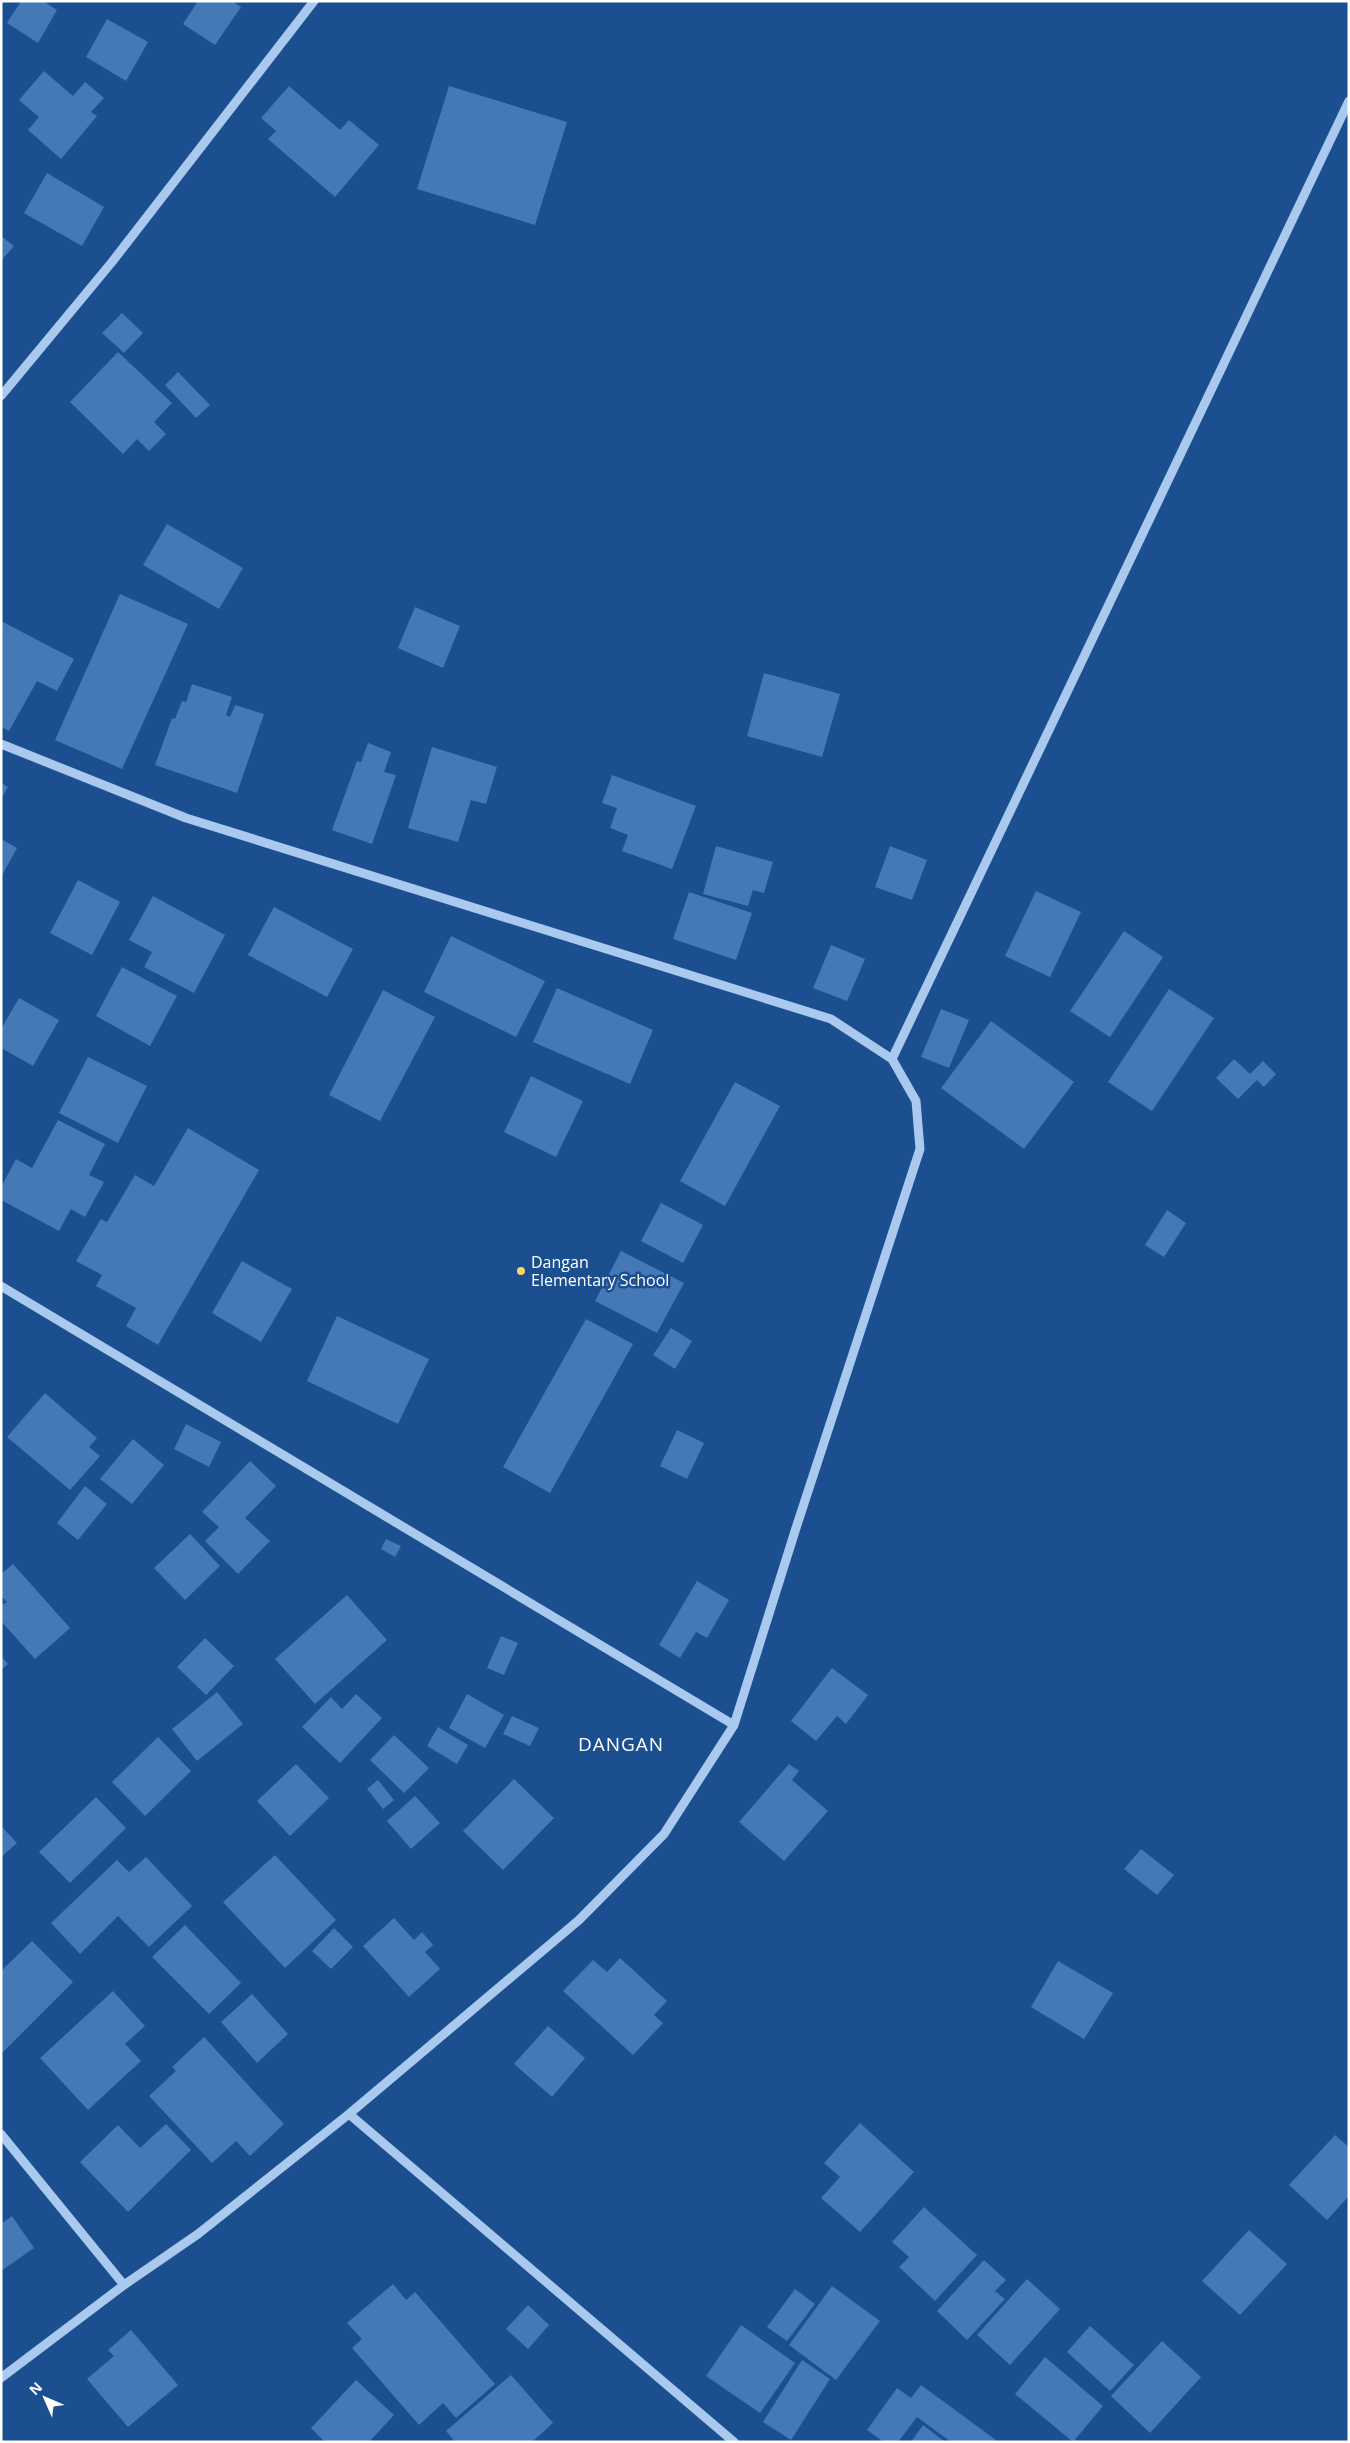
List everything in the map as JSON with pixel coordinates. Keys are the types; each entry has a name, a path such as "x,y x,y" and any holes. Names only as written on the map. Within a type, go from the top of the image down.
{"street":[{"path":"1,396 112,262 314,1"},
{"path":"892,1059 1349,101"},
{"path":"1,744 186,818 831,1019 892,1059 916,1101 920,1149 796,1528 734,1725 664,1834 586,1913 349,2114 198,2234 124,2285 1,2378"},
{"path":"1,1286 734,1725"},
{"path":"349,2114 734,2442"},
{"path":"1,2134 124,2285"}],"building":[{"path":"21,1 43,1 57,10 38,43 7,23"},
{"path":"198,1 232,1 241,7 215,45 183,24"},
{"path":"107,19 148,42 126,81 86,57"},
{"path":"44,71 73,96 85,82 104,98 91,112 97,116 61,159 28,130 39,117 19,100"},
{"path":"289,86 340,130 349,120 379,145 335,197 268,139 276,131 261,118"},
{"path":"449,86 567,122 535,225 417,189"},
{"path":"47,173 104,207 82,246 24,213"},
{"path":"1,236 14,246 1,261"},
{"path":"122,313 143,333 124,353 102,333"},
{"path":"118,352 172,403 154,422 166,434 149,451 137,439 123,454 70,402"},
{"path":"178,372 210,405 196,418 165,385"},
{"path":"167,524 243,568 219,609 143,565"},
{"path":"120,594 188,624 122,769 55,740"},
{"path":"415,607 460,626 443,668 398,648"},
{"path":"1,621 74,659 57,691 37,681 9,731 1,727"},
{"path":"764,673 840,694 822,757 747,736"},
{"path":"192,684 232,697 226,715 230,717 235,705 264,714 237,793 155,765 172,718 175,719 182,701 186,702"},
{"path":"368,743 391,752 384,772 396,775 372,844 332,830 357,761 361,762"},
{"path":"432,747 497,767 486,804 471,800 458,842 408,828"},
{"path":"612,775 696,806 672,869 622,851 628,835 610,828 617,808 602,803"},
{"path":"1,783 8,787 1,799"},
{"path":"1,839 17,848 1,877"},
{"path":"716,846 773,862 764,893 753,890 748,906 703,894"},
{"path":"890,846 927,860 912,900 875,887"},
{"path":"78,880 120,902 92,955 50,933"},
{"path":"1036,891 1081,912 1050,977 1005,956"},
{"path":"689,892 752,913 736,960 673,939"},
{"path":"153,896 225,935 194,993 144,967 152,952 129,940"},
{"path":"274,907 353,949 327,997 248,955"},
{"path":"1124,931 1163,957 1110,1037 1070,1011"},
{"path":"451,936 545,981 516,1037 424,992"},
{"path":"831,945 865,959 847,1001 813,988"},
{"path":"122,967 177,996 150,1046 96,1016"},
{"path":"557,988 653,1030 630,1084 533,1042"},
{"path":"1169,989 1214,1018 1152,1111 1108,1082"},
{"path":"383,990 435,1017 380,1121 329,1095"},
{"path":"19,998 59,1020 33,1066 1,1048 1,1029"},
{"path":"941,1009 969,1020 949,1068 921,1057"},
{"path":"991,1021 1074,1082 1024,1149 941,1088"},
{"path":"88,1057 147,1086 118,1143 59,1113"},
{"path":"1234,1059 1250,1074 1263,1061 1276,1074 1264,1087 1257,1080 1238,1099 1216,1078"},
{"path":"531,1076 583,1101 556,1157 504,1132"},
{"path":"735,1082 780,1106 725,1206 680,1181"},
{"path":"58,1120 105,1144 89,1175 104,1182 85,1217 71,1209 59,1231 1,1200 1,1187 16,1159 32,1168"},
{"path":"188,1128 259,1170 158,1345 126,1326 136,1308 96,1286 102,1275 76,1261 101,1219 107,1222 135,1175 154,1186"},
{"path":"661,1203 703,1225 683,1263 641,1241"},
{"path":"1167,1210 1186,1223 1164,1257 1145,1245"},
{"path":"621,1251 684,1283 657,1333 595,1301"},
{"path":"242,1261 292,1289 261,1342 212,1313"},
{"path":"337,1316 429,1359 398,1424 307,1381"},
{"path":"586,1319 633,1344 550,1493 503,1467"},
{"path":"671,1328 692,1341 675,1369 653,1355"},
{"path":"45,1393 97,1438 89,1447 100,1456 70,1490 7,1437"},
{"path":"186,1424 221,1442 209,1467 174,1449"},
{"path":"677,1430 704,1443 687,1479 660,1466"},
{"path":"133,1439 164,1465 132,1504 100,1479"},
{"path":"250,1461 276,1486 245,1518 270,1541 238,1574 205,1541 219,1527 202,1512"},
{"path":"85,1486 107,1504 78,1540 57,1523"},
{"path":"190,1534 220,1566 185,1600 154,1568"},
{"path":"386,1539 401,1546 395,1557 381,1549"},
{"path":"13,1564 70,1628 35,1659 1,1621 1,1606 7,1602 1,1596 1,1574"},
{"path":"697,1581 729,1600 707,1638 696,1632 680,1658 659,1645"},
{"path":"347,1595 387,1640 315,1704 275,1659"},
{"path":"501,1636 518,1643 504,1675 487,1668"},
{"path":"205,1638 234,1666 206,1695 177,1667"},
{"path":"1,1656 8,1664 1,1670"},
{"path":"832,1668 868,1695 846,1724 837,1716 816,1741 791,1721"},
{"path":"217,1692 243,1724 197,1761 172,1729"},
{"path":"356,1694 382,1718 340,1763 302,1727 331,1697 342,1709"},
{"path":"467,1694 504,1715 485,1748 449,1728"},
{"path":"512,1716 539,1728 530,1746 503,1734"},
{"path":"438,1727 468,1745 457,1764 427,1746"},
{"path":"394,1735 429,1768 404,1793 370,1760"},
{"path":"158,1737 191,1771 145,1816 112,1782"},
{"path":"296,1764 329,1798 290,1836 257,1801"},
{"path":"789,1764 799,1771 792,1780 828,1811 784,1861 739,1822"},
{"path":"514,1779 554,1818 503,1870 463,1831"},
{"path":"378,1780 394,1800 383,1809 367,1789"},
{"path":"415,1796 440,1823 411,1849 387,1821"},
{"path":"96,1797 126,1828 70,1883 39,1852"},
{"path":"1,1826 17,1843 1,1857"},
{"path":"1141,1849 1174,1875 1157,1895 1124,1869"},
{"path":"275,1855 336,1920 285,1968 223,1902"},
{"path":"146,1857 192,1906 149,1947 118,1916 80,1954 51,1923 117,1860 129,1872"},
{"path":"394,1918 414,1940 422,1932 433,1945 425,1952 440,1969 409,1997 363,1946"},
{"path":"185,1925 241,1983 209,2014 152,1957"},
{"path":"334,1928 353,1947 331,1969 312,1951"},
{"path":"32,1941 73,1982 3,2052 1,2050 1,1971"},
{"path":"620,1958 667,2001 654,2015 663,2023 633,2055 563,1991 593,1960 607,1972"},
{"path":"1058,1961 1113,1993 1084,2039 1031,2007"},
{"path":"113,1991 145,2026 125,2044 141,2061 88,2110 40,2058"},
{"path":"252,1994 288,2034 257,2063 221,2022"},
{"path":"548,2026 585,2058 552,2097 514,2064"},
{"path":"204,2037 284,2124 250,2156 236,2141 212,2163 149,2096 176,2071 172,2067"},
{"path":"860,2123 914,2172 860,2232 821,2198 840,2177 824,2163"},
{"path":"166,2124 191,2150 128,2212 80,2162 118,2125 140,2148"},
{"path":"1335,2135 1349,2147 1349,2196 1327,2220 1289,2185"},
{"path":"924,2207 977,2255 935,2301 899,2267 909,2257 892,2242"},
{"path":"12,2216 34,2248 1,2271 1,2224"},
{"path":"1249,2230 1287,2264 1240,2315 1202,2281"},
{"path":"984,2260 1006,2280 995,2291 1005,2299 967,2340 937,2311"},
{"path":"1027,2279 1060,2309 1010,2365 977,2335"},
{"path":"393,2284 406,2300 415,2292 495,2384 456,2418 443,2403 419,2425 352,2348 362,2339 347,2323"},
{"path":"832,2286 880,2321 836,2380 789,2345"},
{"path":"795,2289 815,2304 787,2341 767,2327"},
{"path":"528,2305 549,2325 528,2349 506,2329"},
{"path":"741,2325 795,2363 760,2413 706,2376"},
{"path":"1090,2326 1134,2365 1110,2391 1067,2352"},
{"path":"131,2330 178,2385 128,2427 87,2379 114,2356 108,2350"},
{"path":"1162,2341 1201,2377 1150,2433 1111,2396"},
{"path":"1045,2357 1103,2406 1073,2442 1015,2394"},
{"path":"802,2360 830,2379 791,2440 763,2422"},
{"path":"511,2375 553,2423 532,2442 455,2442 446,2431"},
{"path":"356,2380 394,2415 369,2442 325,2442 311,2428"},
{"path":"921,2385 996,2440 995,2442 951,2442 917,2417 898,2442 884,2442 867,2430 897,2388 911,2398"},
{"path":"923,2425 945,2442 911,2442"}],"place":[{"name":"Dangan Elementary School","path":"521,1271"}],"district":[{"name":"DANGAN","path":"621,1744"}]}
